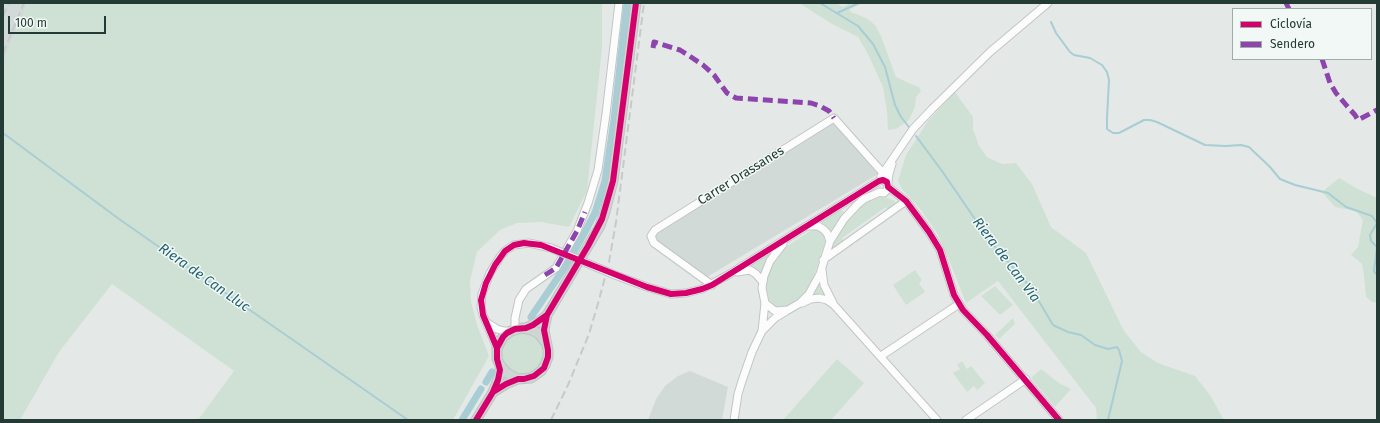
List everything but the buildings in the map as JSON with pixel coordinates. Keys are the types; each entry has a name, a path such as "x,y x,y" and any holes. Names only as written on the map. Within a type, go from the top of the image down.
{"main road":[{"path":"493,392 518,379 531,378 541,371 546,365 548,350 544,330 547,315 600,226 613,181 636,3"},
{"path":"518,379 507,374 500,365 497,358 497,348 502,338 513,330 526,328 538,322 547,315"},
{"path":"526,328 536,332 546,343"},
{"path":"476,420 493,392 500,374 500,365"}],"street":[{"path":"486,322 497,329 504,331 513,330 519,300 526,289 556,268 577,231 588,203 598,170 619,3"},
{"path":"880,192 876,188 878,182 917,124 990,52 1048,3"},
{"name":"Carrer Drassanes","path":"712,285 658,247 654,243 651,236 655,230 834,118 883,173"},
{"path":"800,303 809,294 814,286 820,274 830,241 844,220 857,205 869,196 880,192 886,192 893,160"},
{"path":"497,348 481,306 482,294 490,273 500,257 510,248 524,243 535,243 551,248 647,288 671,294 686,293 712,285 878,182 884,180 888,186 906,200 940,250 954,295 959,304 969,317 1026,379 1059,420"},
{"path":"823,260 906,200"},
{"path":"807,226 818,226 823,229 827,233 830,241"},
{"path":"762,331 765,302 762,281 770,261 787,239"},
{"path":"823,260 822,275 824,285 834,305"},
{"path":"729,275 750,270 762,281"},
{"path":"734,420 738,394 742,381 752,352 762,331 775,318 800,303 819,298 828,300 834,305 938,420"},
{"path":"765,302 775,311 788,310"},
{"path":"881,356 959,304"},
{"path":"966,420 1026,379"}],"shaded area":[{"path":"3,3 28,3 3,64"},
{"path":"833,122 878,174 707,277 652,242 655,233"},
{"path":"690,371 728,387 722,420 648,420 656,399 665,386 678,376"}],"green space":[{"path":"28,3 602,3 602,48 587,191 569,227 541,222 517,223 500,230 477,252 470,281 471,302 477,325 489,356 453,420 198,420 234,371 112,284 59,352 20,420 3,420 3,64"},
{"path":"799,3 835,3 843,7 850,3 862,3 850,9 851,12 866,18 875,25 881,36 896,77 919,87 921,91 916,97 915,107 909,120 896,129 888,130 883,87 867,52 858,37 832,24"},
{"path":"955,92 973,117 973,129 979,146 987,157 1002,164 1016,163 1032,184 1051,227 1086,253 1124,331 1141,352 1158,363 1195,376 1210,395 1224,420 1097,420 1096,408 998,281 966,303 937,233 921,210 902,189 898,181 906,155 928,121"},
{"path":"1339,178 1377,198 1377,303 1372,302 1366,297 1362,264 1351,255 1358,247 1363,220 1356,211 1335,207 1322,192"},
{"path":"874,197 890,199 895,201 895,205 889,211 886,207 842,238 845,243 830,251 849,218 862,204"},
{"path":"840,209 844,212 831,231 822,223 822,220"},
{"path":"812,230 821,231 825,242 812,282 804,294 793,303 783,307 775,306 769,300 767,291 767,279 770,268 781,251"},
{"path":"767,254 768,256 761,272 759,273 750,266 750,265"},
{"path":"915,270 922,280 919,283 925,292 906,305 893,285"},
{"path":"821,283 827,297 813,295"},
{"path":"995,286 1013,305 1000,315 981,296"},
{"path":"1013,318 1015,324 999,339 995,335"},
{"path":"518,333 526,333 534,336 540,342 543,354 540,366 534,372 526,375 518,375 510,372 504,366 501,358 501,350 504,342 510,336"},
{"path":"837,359 864,383 831,420 783,420"},
{"path":"962,361 967,369 971,366 985,383 977,390 974,386 967,392 953,373 960,369 957,365"},
{"path":"1041,369 1059,383 1071,389 1055,407 1031,378"}],"waterway":[{"path":"531,317 565,267 585,232 595,213 605,181 614,120 627,3"},
{"name":"Riera de Can Via","path":"820,3 858,26 873,44 885,67 895,105 901,117 909,127"},
{"path":"837,13 859,3"},
{"path":"1051,22 1056,33 1070,52 1074,55 1090,58 1102,65 1107,72 1109,80 1107,129 1113,133 1119,133 1144,120 1150,120 1205,145 1241,145 1249,147 1280,179 1295,185 1328,193 1346,207 1372,216 1377,223 1370,235 1371,241 1377,247 1374,271 1377,275"},
{"name":"Riera de Can Lluc","path":"3,133 119,219 408,420"},
{"name":"Riera de Can Via","path":"916,136 990,241 1031,288 1053,325 1068,332 1081,335 1095,345 1108,349 1117,347 1122,361 1108,420"},
{"path":"486,382 492,372"},
{"path":"462,420 481,389"}],"railway":[{"path":"3,16 9,3"},
{"path":"3,53 24,3"},
{"path":"551,420 568,385 589,334 609,262 616,222 644,3"}],"marked path":[{"path":"1286,3 1288,8"},
{"path":"653,48 654,42 680,50 703,65 714,75 727,93 736,98 811,103 829,111 834,118"},
{"path":"1322,60 1330,83 1336,93 1358,120 1377,110"},
{"path":"545,275 556,268 577,231 585,212"}],"cycle path":[{"path":"476,420 493,392 498,380 500,370 497,359 497,348 503,337 515,329 526,328 533,325 547,315 588,246 602,219 613,181 636,3"},
{"path":"497,348 483,315 481,300 486,283 495,265 505,251 514,245 524,243 541,245 647,287 671,294 686,293 712,285 879,181 883,180 887,182 888,187 906,201 929,232 940,250 954,295 963,310 987,335 1059,420"},
{"path":"493,392 518,379 534,376 544,368 548,357 544,330 547,315"}]}
